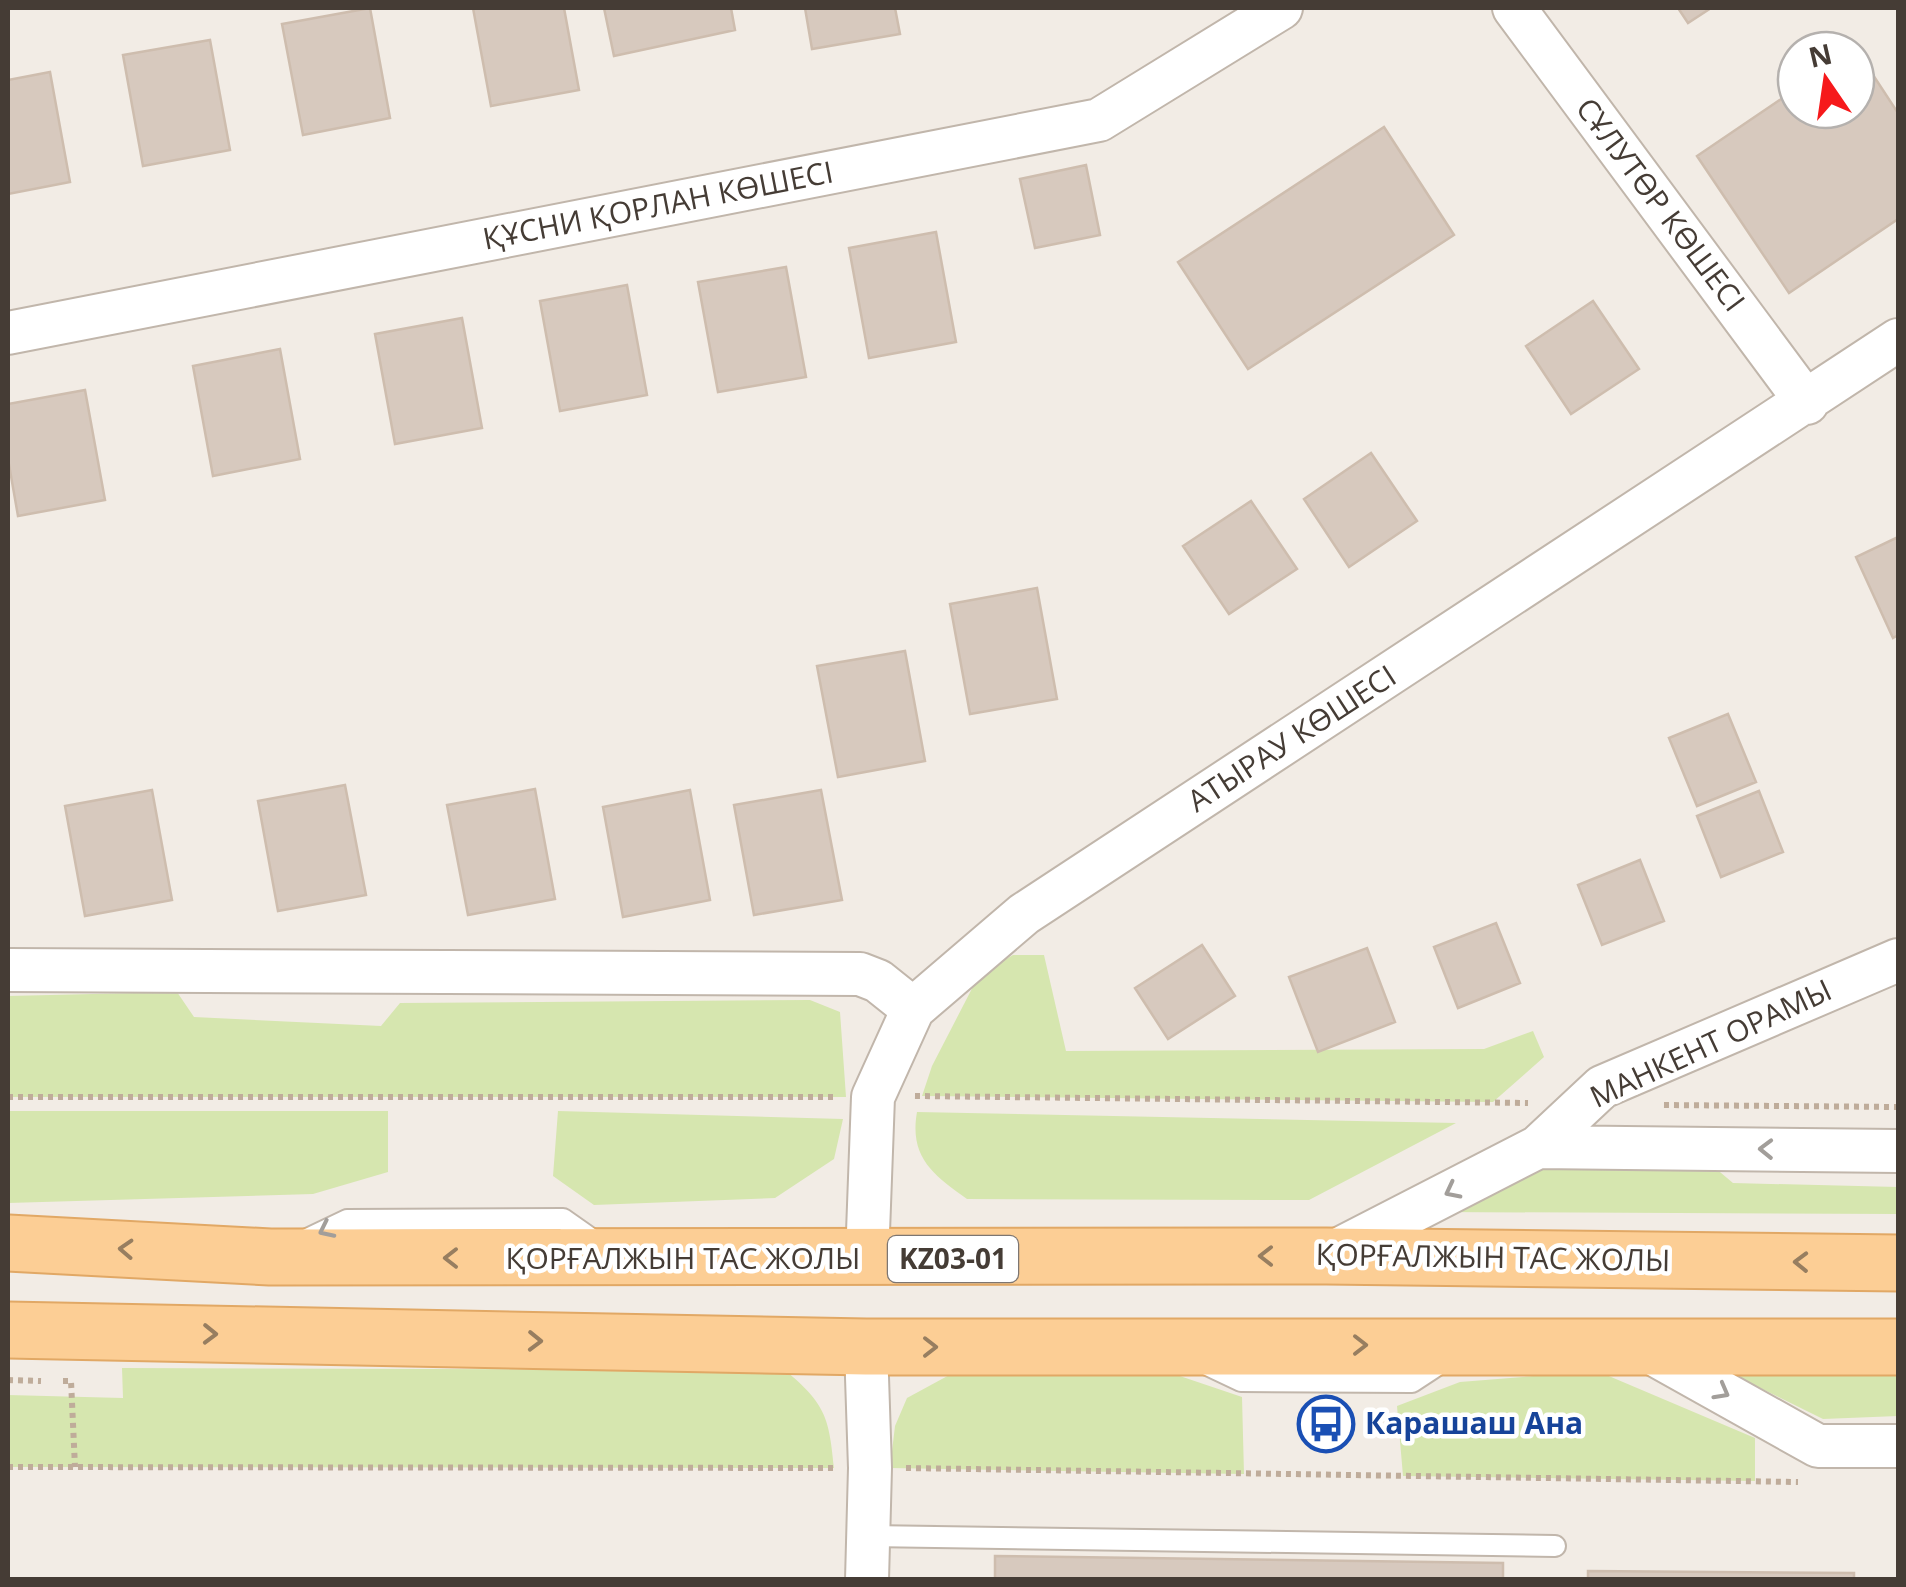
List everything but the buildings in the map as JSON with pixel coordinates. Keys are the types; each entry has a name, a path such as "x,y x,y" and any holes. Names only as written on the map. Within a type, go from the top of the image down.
{"main road":[{"name":"ҚОРҒАЛЖЫН ТАС ЖОЛЫ","path":"8,1243 270,1257 867,1260 1326,1256 1898,1263"},
{"path":"8,1330 866,1347 1898,1347"}],"street":[{"name":"ҚҰСНИ ҚОРЛАН КӨШЕСІ","path":"8,333 1099,120 1281,8"},
{"name":"СҰЛУТӨР КӨШЕСІ","path":"1514,8 1807,403"},
{"name":"АТЫРАУ КӨШЕСІ","path":"867,1260 872,1096 913,1009 1024,914 1898,340"},
{"name":"МАНКЕНТ ОРАМЫ","path":"1538,1147 1602,1087 1898,960"},
{"path":"8,970 860,974 878,981 913,1009"},
{"path":"1326,1256 1538,1147 1898,1150"},
{"path":"1637,1344 1818,1446 1898,1446"},
{"path":"866,1347 870,1468 866,1580"}],"lane":[{"path":"869,1536 1555,1546"}],"path":[{"path":"904,1096 1493,1102"},
{"path":"8,1097 846,1097"},
{"path":"1651,1104 1898,1107"},
{"path":"8,1380 71,1381 75,1467"},
{"path":"8,1467 870,1468 1814,1482"}],"green space":[{"path":"1013,955 1044,955 1066,1051 1484,1049 1533,1031 1544,1057 1493,1102 922,1096 932,1066 979,975"},
{"path":"177,992 194,1017 381,1026 400,1003 810,1000 840,1012 846,1097 8,1097 8,996"},
{"path":"8,1111 388,1111 388,1172 313,1194 8,1203"},
{"path":"558,1111 843,1119 834,1159 775,1198 594,1205 553,1176"},
{"path":"917,1112 1456,1123 1309,1200 967,1199 934,1173 920,1153 915,1128"},
{"path":"1542,1162 1708,1162 1733,1183 1898,1187 1898,1214 1439,1212"},
{"path":"1708,1362 1898,1366 1898,1416 1823,1419"},
{"path":"122,1368 785,1370 809,1392 823,1412 834,1468 8,1467 8,1395 123,1398"},
{"path":"1165,1371 1242,1397 1244,1474 890,1468 895,1426 907,1398 953,1373"},
{"path":"1597,1371 1755,1438 1755,1481 1403,1476 1397,1406 1460,1382"}],"place":[{"name":"Карашаш Ана","path":"1326,1424"}]}
